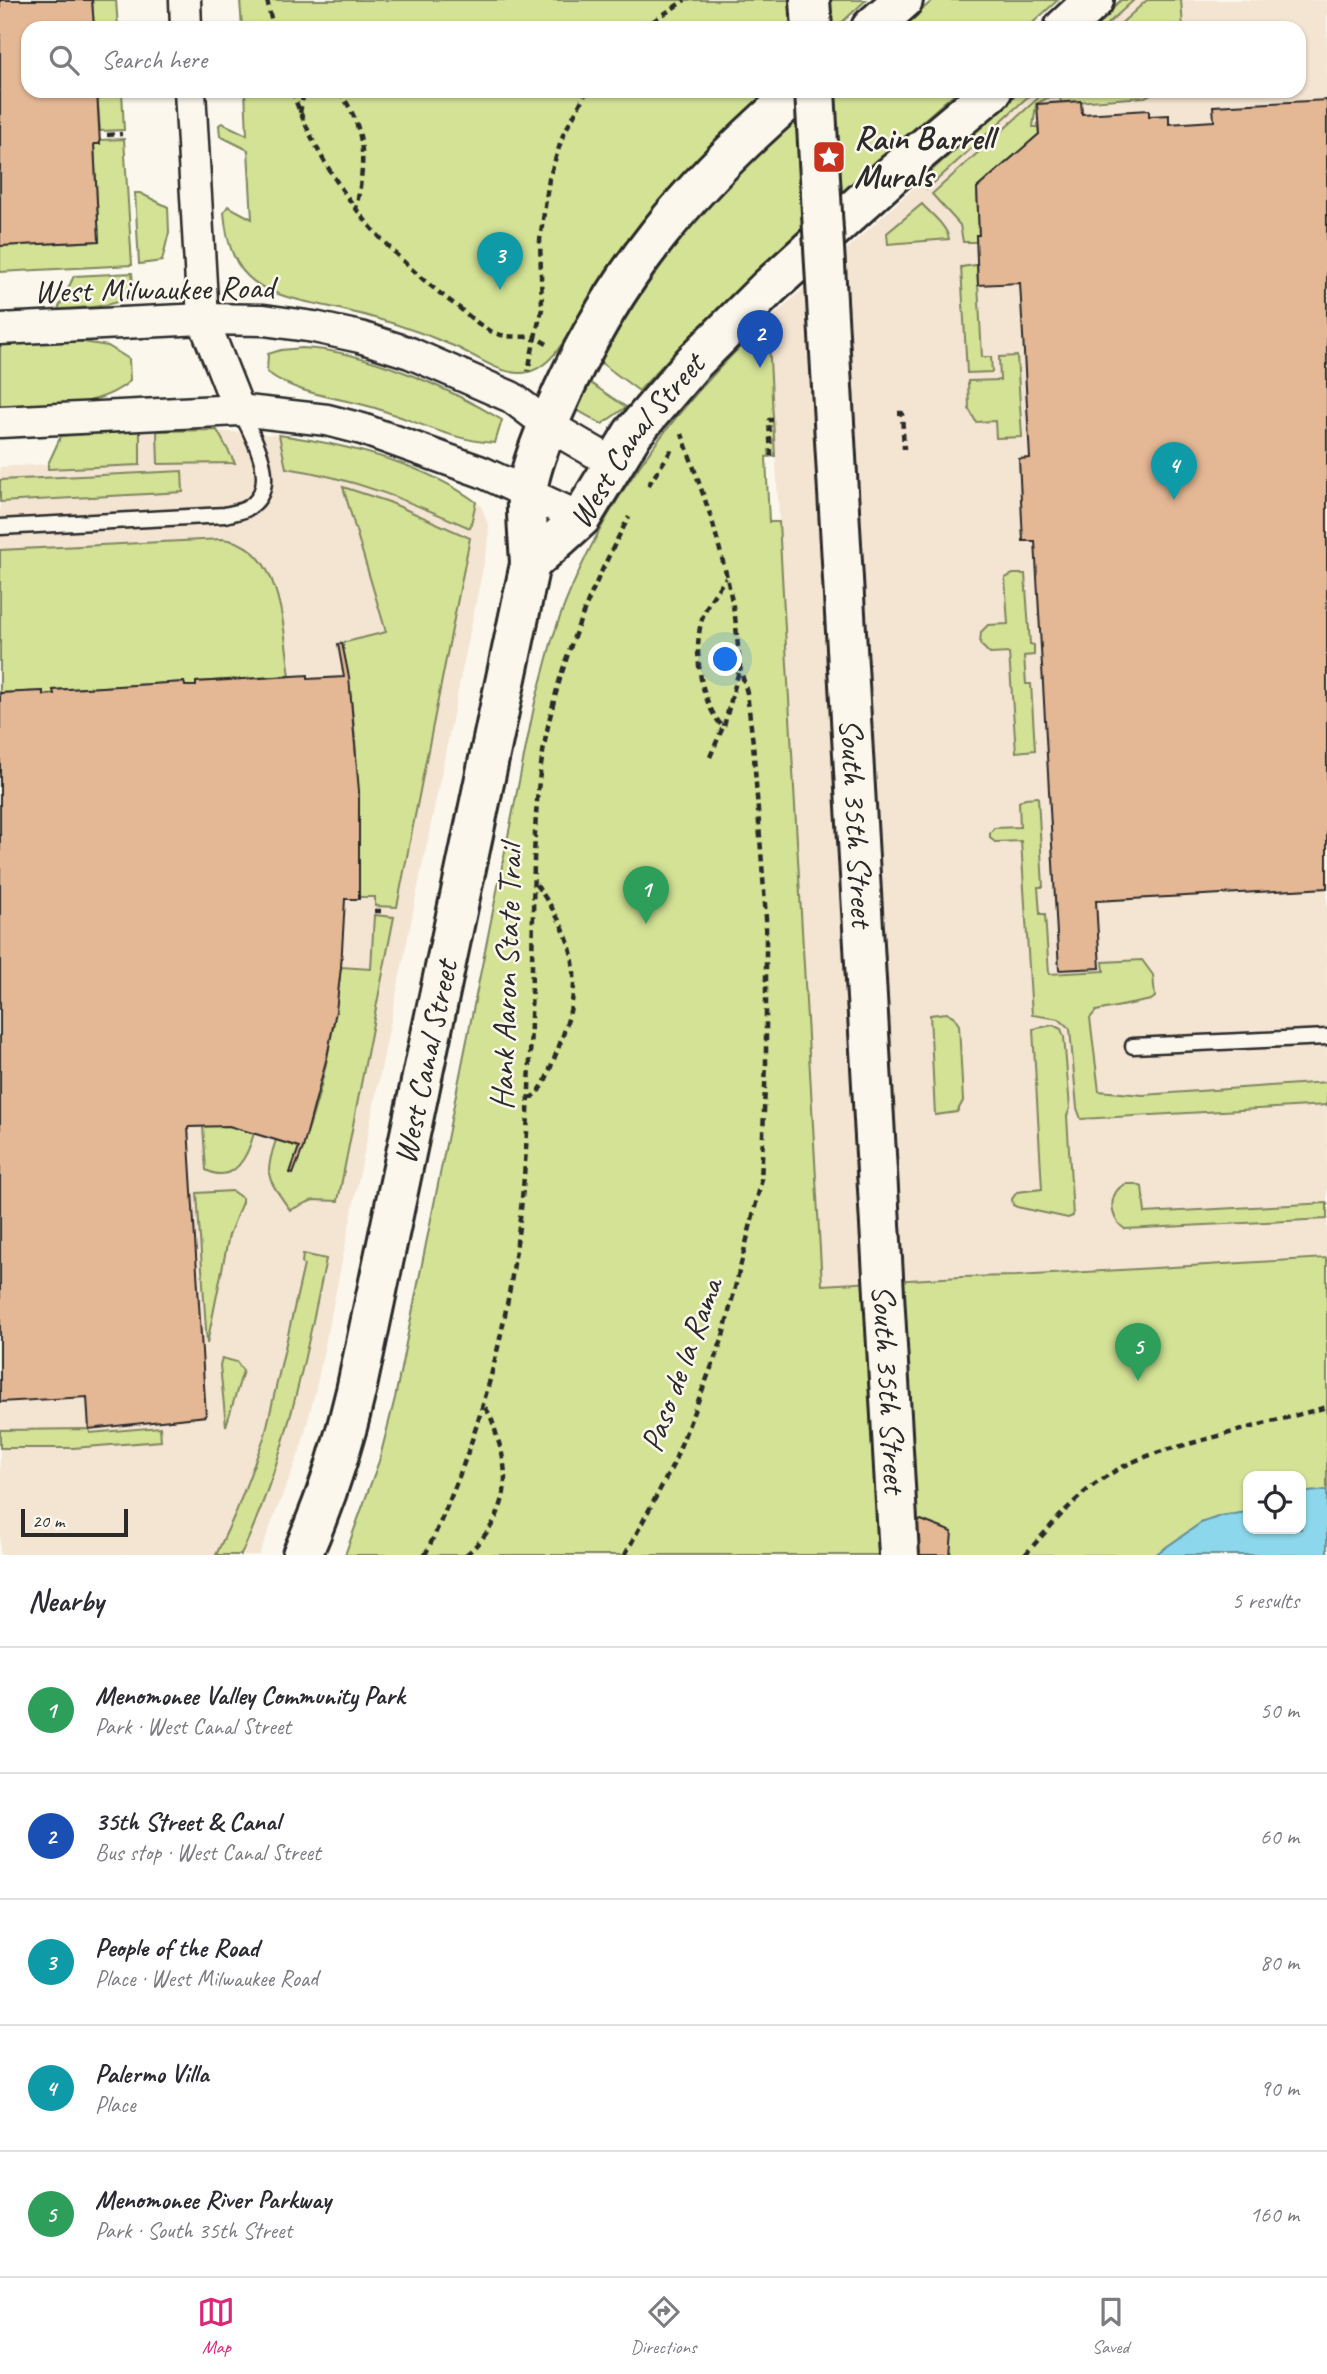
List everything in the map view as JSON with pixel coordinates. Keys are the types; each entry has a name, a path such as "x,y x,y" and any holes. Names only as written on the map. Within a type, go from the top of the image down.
{"street":[{"path":"184,0 186,21"},
{"path":"810,0 812,21"},
{"path":"879,21 903,0"},
{"path":"1072,21 1094,0"},
{"path":"190,98 203,319 239,410"},
{"name":"West Canal Street","path":"302,1555 332,1480 356,1391 530,564 527,493 548,425 575,362 643,253 678,208 721,162 791,98"},
{"name":"South 35th Street","path":"815,98 899,1555"},
{"name":"West Canal Street","path":"530,564 581,518 613,463 650,412 692,363 735,319 892,175 984,98"},
{"name":"West Milwaukee Road","path":"0,329 203,319 264,320 360,337 410,353 511,397 548,425 613,463"},
{"path":"0,422 239,410 327,420 362,429 482,472 581,518"}],"lane":[{"path":"0,527 225,515 245,510 258,500 264,480 263,461 239,410"},
{"path":"1133,1046 1327,1037"}],"path":[{"path":"267,0 272,21"},
{"path":"654,21 685,0"},
{"path":"294,98 326,164 356,210 391,252 422,281 475,322 497,334 535,337 556,349"},
{"path":"300,114 303,98"},
{"path":"343,98 357,123 362,142 363,172 356,210"},
{"path":"528,373 541,318 540,240 549,179 563,135 583,98"},
{"path":"107,135 122,134"},
{"path":"898,413 902,413 904,449"},
{"path":"771,456 769,420 773,420"},
{"path":"675,429 682,434 712,520 735,616 740,667 723,727 710,758"},
{"path":"647,487 682,434"},
{"name":"Hank Aaron State Trail","path":"425,1555 455,1483 482,1404 505,1319 516,1255 528,1099 535,819 541,766 564,665 591,590 633,508"},
{"path":"723,727 714,718 707,703 698,640 702,618 714,593 727,578"},
{"name":"Paso de la Rama","path":"625,1555 673,1465 722,1340 761,1183 766,1050 764,879 753,743 747,693 740,667"},
{"path":"528,1099 537,1095 546,1080 572,1009 576,982 573,955 550,902 534,881"},
{"path":"374,911 383,911"},
{"path":"466,1555 492,1527 505,1484 500,1446 489,1413 482,1404"},
{"path":"1025,1555 1077,1497 1117,1469 1142,1457 1327,1407"}],"shaded area":[{"path":"1121,0 1327,0 1327,1258 822,1285 768,321 1012,98 1306,98 1306,21 1098,21"},
{"path":"196,430 279,435 312,440 383,458 459,490 481,506 489,527 488,543 317,1384 301,1448 259,1555 0,1555 0,467 48,464 61,436"}],"green space":[{"path":"92,0 116,0 118,21 94,21"},
{"path":"240,0 866,0 844,21 242,21"},
{"path":"933,0 1058,0 1035,21 909,21"},
{"path":"1121,0 1134,0 1111,21 1098,21"},
{"path":"1147,0 1181,0 1182,21 1124,21"},
{"path":"98,98 122,98 124,130 100,131"},
{"path":"245,98 761,98 696,160 631,235 593,290 555,354 533,371 520,373 495,367 456,347 397,324 291,298 257,284 235,258 228,238 224,212 228,206 252,219 248,150 220,136 219,125 222,123 247,135"},
{"path":"822,98 949,98 754,273 639,391 600,362 628,315 674,248 709,205 752,160"},
{"path":"1012,98 1026,98 927,189 920,181"},
{"path":"1038,98 1047,98 1036,104 1033,127 1038,127 1039,134 977,188 979,235 976,235 976,242 963,242 960,225 932,194"},
{"path":"1060,98 1131,98 1061,103"},
{"path":"124,139 132,265 0,272 0,246 99,241 94,144 100,144 100,140"},
{"path":"135,193 168,207 169,232 162,261 139,264"},
{"path":"922,204 942,225 949,239 888,244 887,233"},
{"path":"977,265 982,357 991,357 992,372 967,373 961,267"},
{"path":"132,273 134,294 125,299 97,306 58,309 74,276"},
{"path":"768,320 775,456 766,457 769,522 779,522 822,1285 1327,1258 1327,1490 1306,1492 1306,1471 1243,1471 1243,1513 1201,1523 1155,1555 345,1555 379,1461 395,1398 535,702 552,640 569,594 613,507 668,427 733,354"},
{"path":"71,340 108,346 129,359 130,381 116,391 85,402 0,407 0,343"},
{"path":"302,348 326,350 379,363 457,396 502,420 495,443 464,439 375,408 306,391 267,372 268,354"},
{"path":"1017,356 1022,437 996,438 995,421 976,422 969,409 968,381 1000,380 999,357"},
{"path":"589,382 626,407 602,424 577,410"},
{"path":"217,430 235,463 158,464 157,431"},
{"path":"140,431 140,465 48,469 61,436"},
{"path":"279,435 382,457 432,476 476,502 470,528 358,484 286,468"},
{"path":"182,471 183,492 0,502 0,480"},
{"path":"343,487 389,502 470,538 397,907 375,906 375,897 359,897 355,738 342,643 386,632"},
{"path":"222,539 242,545 257,556 268,573 281,614 290,676 196,682 196,686 185,686 184,682 54,690 54,694 43,695 42,691 0,693 0,550"},
{"path":"1013,574 1025,574 1030,644 1034,645 1034,655 1024,656 1026,684 1031,684 1035,750 1016,752 1009,653 990,654 980,644 981,632 988,625 1008,624 1005,578"},
{"path":"1038,797 1043,887 1038,887 1040,914 1045,914 1049,974 1104,971 1103,962 1142,960 1153,975 1155,997 1151,1000 1096,1011 1090,1018 1099,1091 1143,1095 1327,1082 1327,1105 1081,1119 1077,1108 1070,1029 1059,1019 1032,1015 1021,841 995,842 990,838 994,828 1020,827 1019,802 1025,798"},
{"path":"374,915 394,917 338,1201 313,1200 290,1210 272,1184 269,1170 272,1153 276,1140 299,1147 290,1173 318,1099 330,1046 341,967 371,969"},
{"path":"947,1013 953,1016 959,1025 963,1101 957,1112 935,1115 930,1015"},
{"path":"1053,1025 1061,1029 1064,1037 1070,1108 1067,1116 1073,1216 1068,1218 1017,1207 1013,1205 1012,1199 1017,1192 1042,1189 1033,1029"},
{"path":"203,1126 229,1126 254,1133 244,1158 232,1171 216,1174 206,1170"},
{"path":"1126,1184 1142,1187 1145,1213 1327,1203 1327,1219 1125,1229 1116,1219 1112,1206 1116,1193"},
{"path":"232,1191 242,1198 242,1202 229,1235 207,1344 197,1193"},
{"path":"303,1254 326,1259 282,1446 241,1555 216,1555 236,1512 265,1435 304,1265"},
{"path":"222,1358 237,1362 243,1371 226,1426 220,1365"},
{"path":"160,1427 161,1441 73,1448 0,1448 0,1430 89,1429 90,1433"}],"water":[{"path":"1327,1490 1327,1555 1155,1555 1201,1523 1243,1513 1243,1534 1306,1534 1306,1492"}],"building":[{"path":"0,0 92,0 94,21 21,21 21,98 97,98 100,144 94,144 99,241 0,246"},
{"path":"1327,100 1327,888 1096,901 1100,968 1059,970 1035,541 1023,541 1019,459 1030,458 1020,283 978,285 977,188 1039,134 1037,104 1081,101 1082,114 1149,110 1149,116 1169,115 1169,124 1214,121 1213,106"},
{"path":"342,643 349,677 359,791 359,899 345,899 336,1011 303,1148 293,1174 290,1173 299,1147 229,1126 188,1127 206,1416 89,1429 87,1397 0,1402 0,693 43,691 43,695 54,694 53,690 184,682 185,686 196,686 196,682 308,675 308,679 344,677 338,644"},
{"path":"921,1520 952,1532 950,1555 901,1555 889,1537"}],"place":[{"name":"Rain Barrell Murals","path":"829,157"},
{"name":"People of the Road","path":"500,290"},
{"name":"35th Street & Canal","path":"760,368"},
{"name":"Palermo Villa","path":"1174,500"},
{"name":"Menomonee Valley Community Park","path":"646,924"},
{"name":"Menomonee River Parkway","path":"1138,1381"}]}
